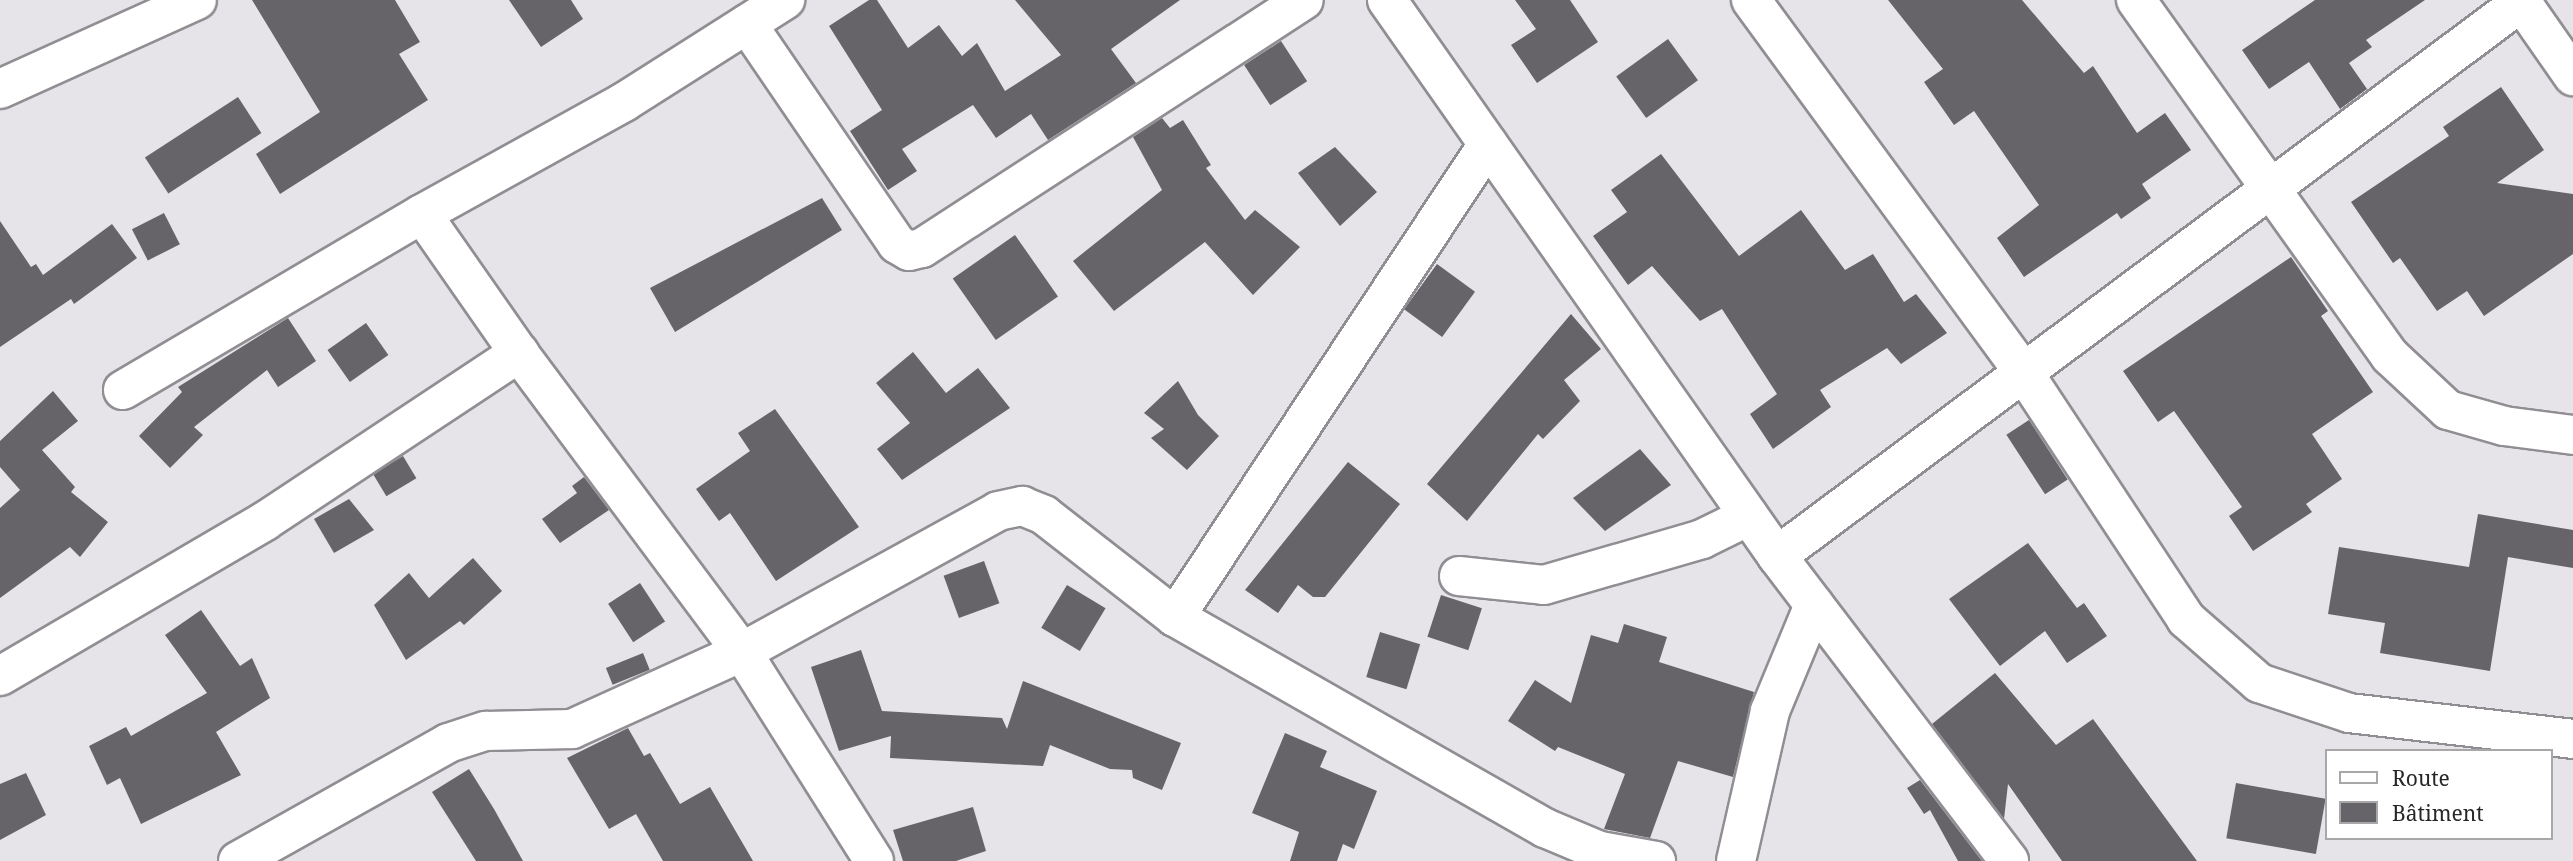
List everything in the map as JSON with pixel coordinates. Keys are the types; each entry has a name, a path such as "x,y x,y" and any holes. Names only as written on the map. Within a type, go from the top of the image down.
{"street":[{"path":"0,89 197,0"},
{"path":"123,390 422,214 624,102 785,0"},
{"path":"747,24 897,244 909,251 922,248 1304,0"},
{"path":"1387,0 1777,556 2009,861"},
{"path":"1751,0 2024,373 2186,620 2259,683 2349,713 2573,739"},
{"path":"2136,0 2390,356 2448,410 2504,426 2573,435"},
{"path":"1777,556 2522,1 2573,76"},
{"path":"1175,617 1488,144"},
{"path":"422,214 519,353 742,652 868,858"},
{"path":"0,676 265,521 519,353"},
{"path":"238,861 448,743 486,731 572,729 742,652 998,511 1022,506 1044,515 1175,617 1545,828 1600,851 1656,861"},
{"path":"1459,576 1544,584 1702,540 1749,516"},
{"path":"1736,861 1770,711 1814,605"}],"building":[{"path":"252,0 395,0 420,42 399,54 428,100 280,194 256,154 320,112"},
{"path":"509,0 571,0 583,19 541,47"},
{"path":"869,0 877,0 908,48 939,25 962,56 977,43 1005,91 1061,55 1015,0 1180,0 1111,49 1136,83 1048,140 1031,114 996,138 973,105 902,149 917,171 888,190 850,131 882,110 829,26"},
{"path":"1515,0 1570,0 1598,42 1537,83 1511,45 1536,29"},
{"path":"1888,0 2022,0 2084,73 2093,66 2137,133 2165,113 2191,150 2142,184 2151,198 2121,219 2117,213 2024,277 1997,238 2039,205 1974,111 1954,125 1924,82 1943,69"},
{"path":"2315,0 2425,0 2366,40 2372,47 2349,63 2367,89 2340,109 2309,62 2269,89 2242,50"},
{"path":"1668,39 1698,80 1646,118 1616,77"},
{"path":"1281,41 1307,81 1270,105 1244,65"},
{"path":"2501,87 2544,150 2497,183 2573,194 2573,254 2484,316 2467,291 2437,311 2400,258 2393,263 2351,202 2449,136 2443,127"},
{"path":"238,97 261,133 168,194 145,157"},
{"path":"1162,118 1170,128 1183,120 1211,165 1206,168 1245,220 1255,210 1300,247 1253,295 1205,242 1114,311 1073,261 1162,190 1133,137"},
{"path":"1335,147 1377,192 1340,226 1298,173"},
{"path":"1661,154 1739,256 1801,210 1845,270 1873,254 1904,302 1916,294 1947,333 1901,364 1887,348 1820,390 1831,407 1773,449 1750,414 1777,394 1722,309 1700,321 1652,266 1628,285 1593,236 1627,212 1611,190"},
{"path":"822,198 842,230 675,332 650,288"},
{"path":"164,213 180,244 148,261 132,229"},
{"path":"0,221 31,267 36,264 43,275 112,224 137,258 74,304 71,299 0,347"},
{"path":"1015,235 1058,296 996,340 953,279"},
{"path":"2291,257 2328,311 2321,316 2373,392 2312,434 2342,479 2306,504 2312,512 2253,551 2229,516 2242,507 2174,411 2158,422 2123,371"},
{"path":"1437,264 1475,292 1442,337 1404,309"},
{"path":"1571,314 1601,349 1564,380 1580,401 1543,439 1538,434 1467,521 1427,484"},
{"path":"288,318 316,361 278,387 267,370 194,427 203,435 170,468 139,436 182,392 178,387"},
{"path":"366,323 388,355 350,382 327,350"},
{"path":"913,352 946,393 978,368 1010,408 902,480 877,449 910,423 876,383"},
{"path":"1178,381 1198,415 1219,436 1187,470 1151,438 1164,429 1144,413"},
{"path":"53,391 78,421 42,450 75,487 71,492 108,522 80,557 70,547 0,598 0,508 20,490 0,467 0,441"},
{"path":"775,409 859,527 776,581 730,513 719,521 696,489 750,451 738,433"},
{"path":"2029,420 2068,480 2045,494 2006,435"},
{"path":"1640,449 1671,485 1605,531 1573,498"},
{"path":"403,456 416,478 386,496 373,474"},
{"path":"1348,462 1400,504 1325,597 1313,597 1298,585 1278,613 1245,590"},
{"path":"584,477 609,510 560,543 542,519 577,493 572,486"},
{"path":"349,499 374,530 334,553 314,519"},
{"path":"2478,514 2573,530 2573,568 2508,557 2490,671 2380,653 2385,623 2328,614 2339,547 2469,567"},
{"path":"2028,543 2077,608 2084,603 2107,636 2067,663 2045,631 2000,666 1949,599"},
{"path":"473,558 502,591 464,625 460,621 406,660 374,605 409,573 429,598"},
{"path":"984,561 999,603 959,618 944,576"},
{"path":"640,583 665,622 633,642 608,604"},
{"path":"1067,585 1106,608 1080,651 1041,628"},
{"path":"1441,595 1482,608 1468,650 1427,637"},
{"path":"201,610 240,666 252,658 270,698 216,732 241,775 141,824 120,778 107,785 89,746 126,727 131,736 207,693 165,635"},
{"path":"1624,624 1667,637 1659,662 1754,692 1733,777 1678,761 1650,838 1604,829 1625,774 1558,747 1555,751 1508,721 1535,680 1571,703 1591,635 1618,643"},
{"path":"1380,632 1420,644 1406,689 1366,677"},
{"path":"861,650 882,711 1002,718 1007,729 1023,681 1181,743 1162,790 1133,778 1132,770 1110,769 1050,745 1043,766 890,758 891,736 839,751 811,667"},
{"path":"643,653 650,670 613,685 606,668"},
{"path":"1995,673 2056,745 2093,719 2197,861 2062,861 2008,784 2004,819 1932,724"},
{"path":"628,728 644,756 650,753 680,804 710,787 753,861 663,861 636,814 609,829 567,758"},
{"path":"1285,733 1327,751 1320,767 1377,791 1354,849 1343,844 1337,861 1290,861 1299,832 1252,813"},
{"path":"469,769 523,861 476,861 432,792"},
{"path":"26,773 46,815 0,840 0,784"},
{"path":"1920,780 1982,861 1958,861 1930,810 1924,814 1907,788"},
{"path":"2236,783 2324,799 2316,854 2226,838"},
{"path":"973,807 986,851 956,861 903,861 893,830"}]}
